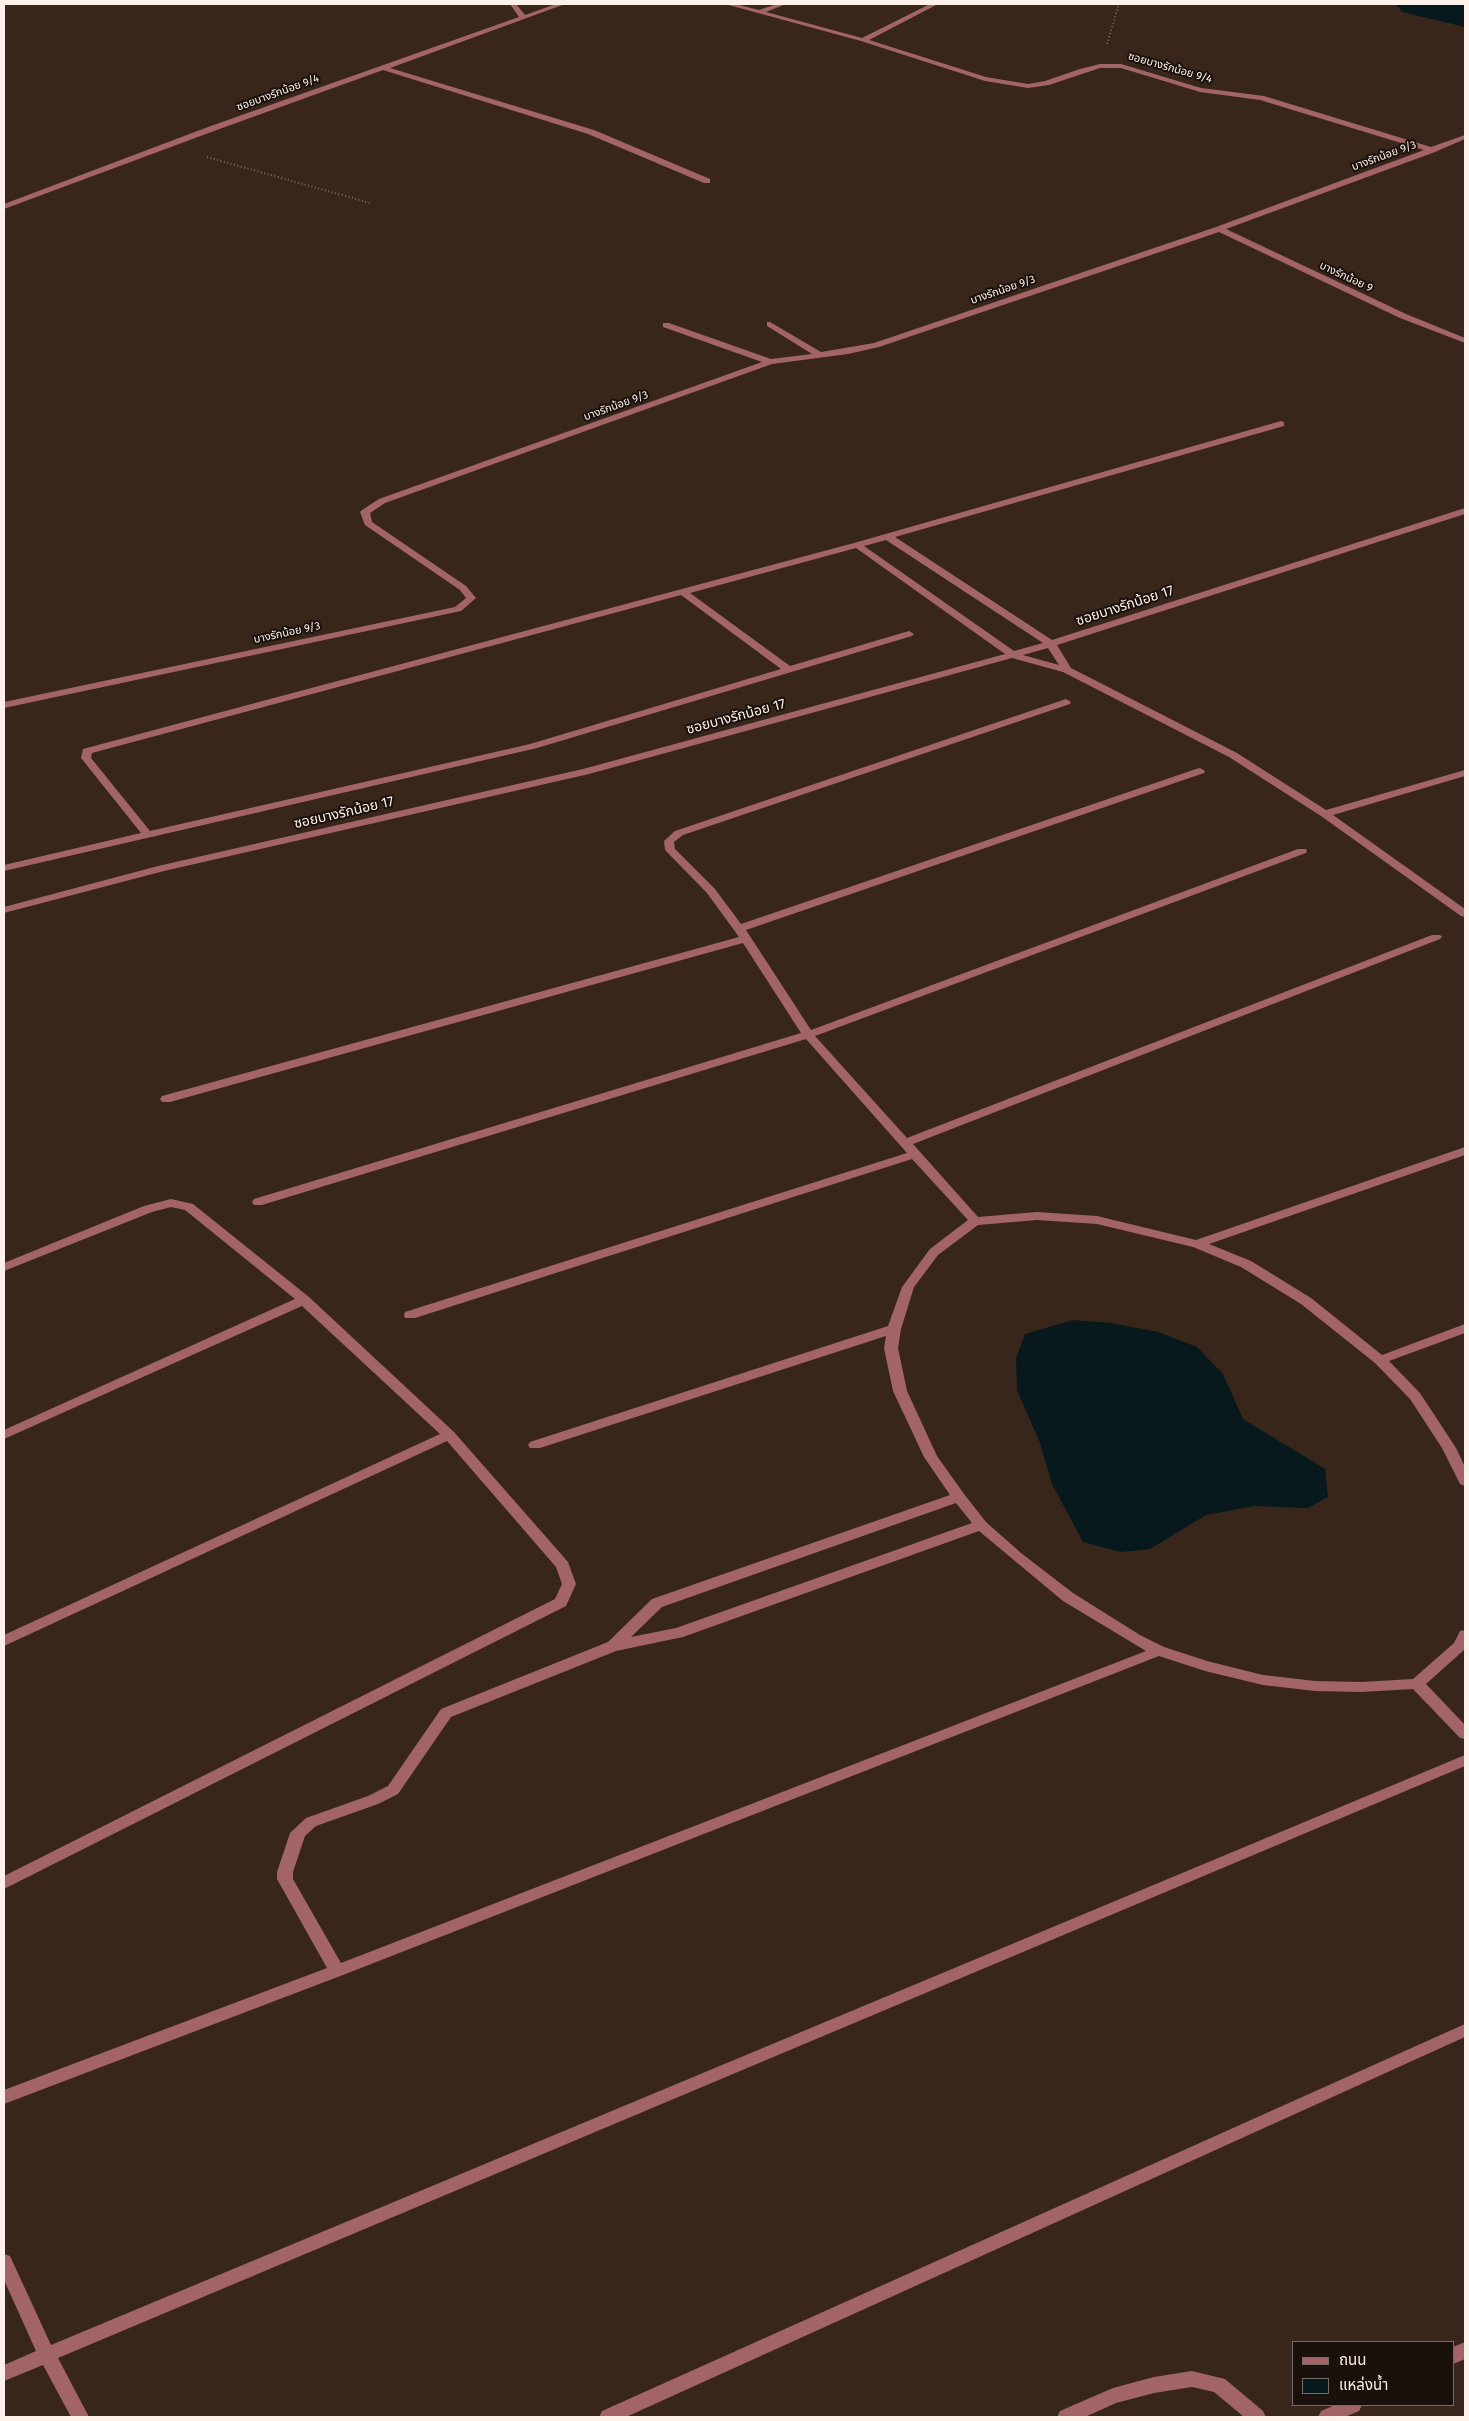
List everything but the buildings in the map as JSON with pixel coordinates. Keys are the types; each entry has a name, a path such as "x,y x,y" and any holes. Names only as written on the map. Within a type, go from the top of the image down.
{"street":[{"path":"513,4 523,17"},
{"name":"ซอยบางรักน้อย 9/4","path":"4,207 562,4"},
{"name":"ซอยบางรักน้อย 9/4","path":"728,4 863,40 985,79 1007,84 1028,86 1046,83 1082,70 1100,66 1121,66 1200,90 1261,98 1432,150"},
{"path":"760,12 783,4"},
{"path":"863,40 935,4"},
{"path":"383,68 591,132 707,181"},
{"name":"บางรักน้อย 9/3","path":"4,705 458,609 471,598 463,588 368,523 365,512 382,501 770,362 876,345 1219,229 1465,137"},
{"name":"บางรักน้อย 9","path":"1219,229 1403,316 1465,341"},
{"path":"770,324 818,354"},
{"path":"666,325 770,362"},
{"path":"148,835 86,758 87,751 857,545 1281,424"},
{"name":"ซอยบางรักน้อย 17","path":"4,910 162,868 585,772 1051,644 1465,511"},
{"path":"887,536 1051,644 1067,670"},
{"path":"857,545 1013,655 1067,670 1233,755 1325,814 1465,914"},
{"path":"681,591 789,670"},
{"path":"4,868 533,746 910,634"},
{"path":"976,1221 808,1035 743,934 711,891 670,850 669,841 673,837 1066,702"},
{"path":"166,1099 743,934 1200,771"},
{"path":"1325,814 1465,773"},
{"path":"258,1202 808,1035 1302,851"},
{"path":"905,1143 1436,937"},
{"path":"1197,1244 1465,1150"},
{"path":"410,1315 915,1154"},
{"path":"4,1267 148,1209 171,1203 190,1208 304,1300 449,1435 563,1565 568,1584 561,1602 4,1883"},
{"path":"1465,1481 1449,1448 1415,1396 1380,1360 1306,1301 1246,1264 1197,1244 1098,1220 1037,1216 976,1221 934,1252 908,1287 894,1329 891,1348 900,1391 931,1457 981,1525 1016,1556 1068,1597 1159,1651 1205,1666 1264,1680 1315,1686 1361,1687 1417,1684 1459,1646 1465,1634"},
{"path":"4,1434 304,1300"},
{"path":"1380,1360 1465,1328"},
{"path":"535,1445 894,1329"},
{"path":"4,1641 449,1435"},
{"path":"613,1646 657,1603 959,1497"},
{"path":"337,1971 286,1879 285,1872 298,1833 311,1822 373,1800 393,1790 446,1713 613,1646 678,1633 981,1525"},
{"path":"4,2097 337,1971 1159,1651"},
{"path":"1417,1684 1465,1734"},
{"path":"4,2374 1465,1760"},
{"path":"608,2417 1465,2030"},
{"path":"4,2261 48,2355 80,2417"},
{"path":"1066,2417 1114,2396 1154,2385 1192,2379 1219,2385 1257,2417"},
{"path":"1328,2417 1351,2406"}],"path":[{"path":"1100,66 1119,4"},
{"path":"168,146 370,203"}],"water":[{"path":"1073,1320 1111,1323 1158,1332 1197,1347 1223,1374 1243,1419 1325,1469 1328,1497 1308,1508 1255,1506 1206,1515 1150,1549 1121,1552 1083,1542 1052,1484 1040,1443 1017,1390 1016,1358 1025,1334"}],"waterway":[{"path":"1416,4 1465,15"}]}
